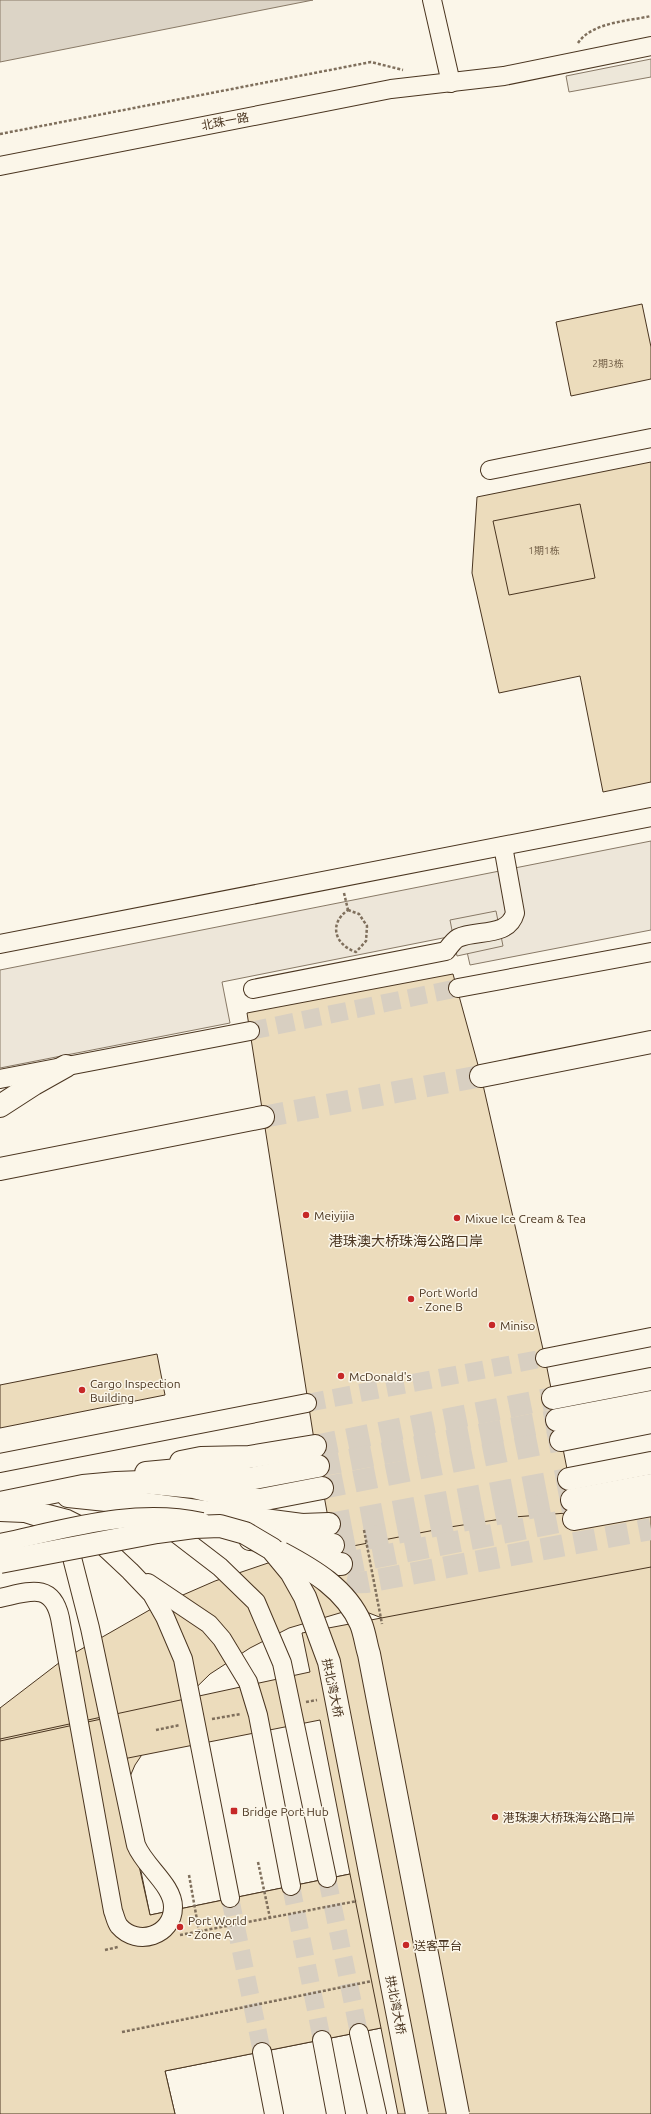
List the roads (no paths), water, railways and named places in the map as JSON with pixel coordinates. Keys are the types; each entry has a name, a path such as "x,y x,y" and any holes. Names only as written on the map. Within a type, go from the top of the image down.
{"main road":[{"path":"481,1076 651,1042"},
{"path":"0,1106 66,1066"},
{"path":"0,1169 263,1118"},
{"path":"553,1398 651,1379"},
{"path":"651,1402 559,1430 651,1422"},
{"path":"81,1492 158,1471 189,1469 222,1477 249,1479 316,1456"},
{"path":"572,1499 651,1462"},
{"path":"81,1492 116,1483 167,1483 194,1487 242,1500 260,1500 322,1488"},
{"path":"572,1499 651,1485"},
{"path":"0,1503 50,1492 81,1492 146,1504 302,1526 334,1544 248,1538 217,1532 81,1492"},
{"path":"572,1499 651,1505"},
{"name":"拱北湾大桥","path":"0,1562 157,1532 220,1526 245,1533 272,1549 291,1572 305,1597 329,1662 417,2114"},
{"path":"272,1549 299,1562 328,1582 346,1599 361,1624 369,1654 458,2114"}],"street":[{"path":"433,7 451,83"},
{"name":"北珠一路","path":"0,166 391,89 504,76 651,46"},
{"path":"490,470 651,438"},
{"path":"0,944 651,817"},
{"path":"253,989 446,951 458,938 504,928 513,919 515,913 503,846"},
{"path":"458,988 651,952"},
{"path":"0,1079 250,1031"},
{"path":"545,1358 651,1337"},
{"path":"0,1463 307,1404"},
{"path":"0,1512 61,1517 83,1527 130,1571 155,1600 165,1617 183,1659 230,1898"},
{"path":"148,1512 220,1568 256,1602 282,1663 328,1878"},
{"path":"0,1598 37,1590 51,1597 56,1606 60,1618 113,1912 118,1925 128,1933 144,1938 154,1936 164,1930 170,1921 173,1908 172,1897 168,1889 141,1857 136,1845 90,1628 69,1546 60,1529 47,1520 25,1513"},
{"path":"0,1543 118,1518 167,1517 220,1526"},
{"path":"130,1571 208,1624 222,1639 248,1682 258,1715 291,1886"},
{"path":"359,2033 377,2114"},
{"path":"322,2040 336,2114"},
{"path":"262,2052 274,2114"}],"tunnel":[{"path":"250,1031 458,988"},
{"path":"263,1117 481,1076"},
{"path":"307,1403 545,1358"},
{"path":"315,1446 553,1398"},
{"path":"318,1466 557,1420"},
{"path":"322,1488 561,1440"},
{"path":"329,1524 569,1479"},
{"path":"333,1545 572,1500"},
{"path":"341,1564 574,1519"},
{"path":"317,1567 330,1575 346,1581 367,1582 651,1529"},
{"path":"327,1878 359,2033"},
{"path":"291,1886 322,2040"},
{"path":"230,1898 262,2052"}],"place":[{"name":"Meiyijia","path":"306,1215"},
{"name":"Mixue Ice Cream & Tea","path":"457,1218"},
{"name":"Port World - Zone B","path":"411,1299"},
{"name":"Miniso","path":"492,1325"},
{"name":"McDonald's","path":"341,1376"},
{"name":"Cargo Inspection Building","path":"82,1390"},
{"name":"Bridge Port Hub","path":"234,1811"},
{"name":"港珠澳大桥珠海公路口岸","path":"495,1817"},
{"name":"Port World - Zone A","path":"180,1927"},
{"name":"送客平台","path":"406,1945"}],"district":[{"name":"港珠澳大桥珠海公路口岸","path":"406,1241"}]}
